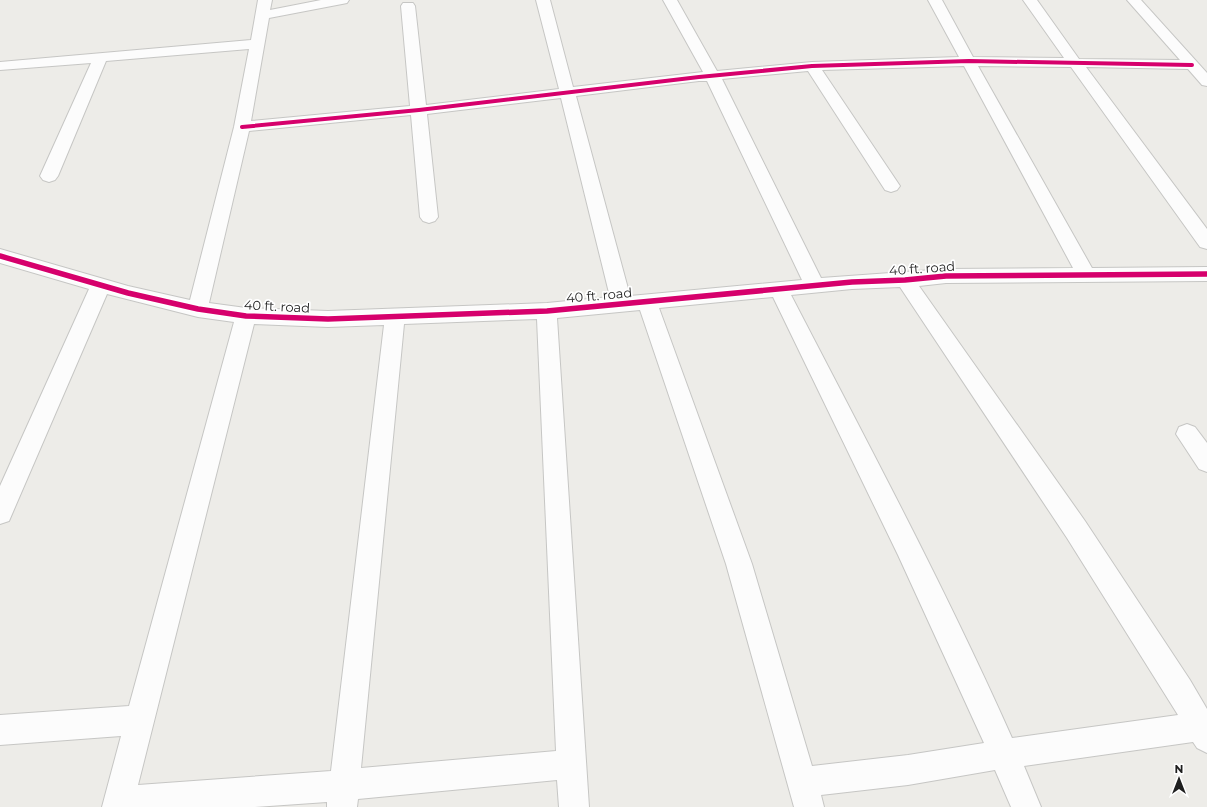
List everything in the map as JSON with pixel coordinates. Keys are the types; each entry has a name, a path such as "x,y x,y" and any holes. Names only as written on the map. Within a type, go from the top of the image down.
{"street":[{"path":"198,309 242,127 264,8 342,0"},
{"path":"543,0 622,304"},
{"path":"670,0 712,75 815,286"},
{"path":"935,0 1086,275"},
{"path":"1030,0 1207,242"},
{"path":"1134,0 1207,82"},
{"path":"408,6 429,217"},
{"path":"0,66 257,44"},
{"path":"49,176 101,57"},
{"path":"242,127 419,110 712,75 812,66 969,61 1192,65"},
{"path":"812,66 890,186"},
{"name":"40 ft. road","path":"0,256 101,285 198,309 246,316 328,319 547,311 852,282 905,280 946,276 1207,274"},
{"path":"647,302 739,564 806,794 908,770 1004,754 1205,730 1086,543 1017,440 905,280"},
{"path":"0,513 101,285"},
{"path":"779,290 918,566 1004,754 1026,807"},
{"path":"547,311 574,807"},
{"path":"246,316 118,805 343,796 572,764"},
{"path":"343,796 395,316"},
{"path":"1187,434 1207,462"},
{"path":"0,730 140,720"}],"cycle path":[{"path":"242,127 419,110 699,77 812,66 969,61 1192,65"},
{"path":"0,256 128,293 198,309 246,316 328,319 547,311 852,282 905,280 946,276 1207,274"}]}
